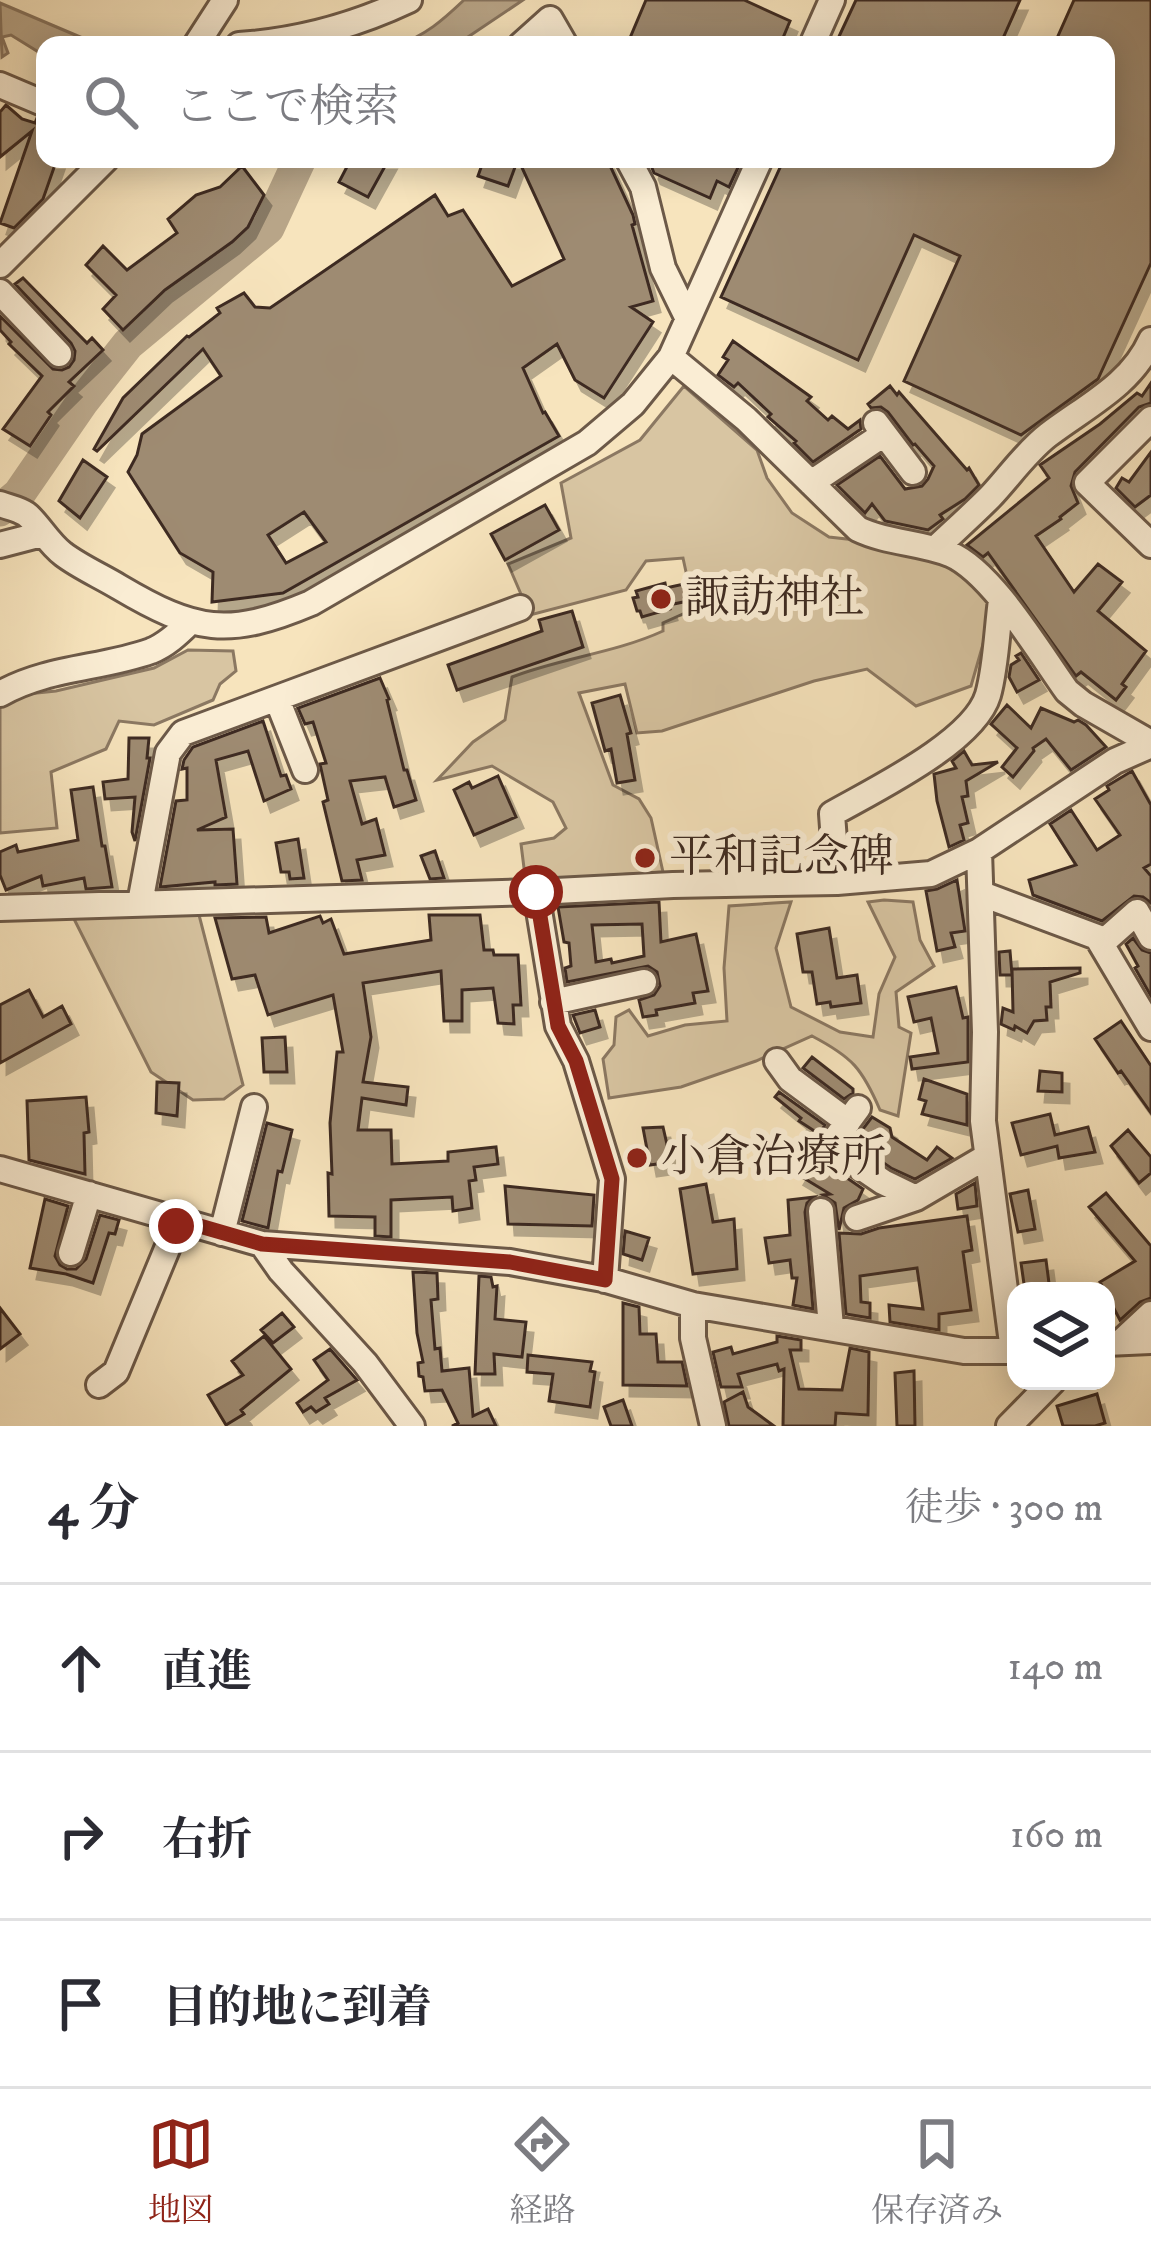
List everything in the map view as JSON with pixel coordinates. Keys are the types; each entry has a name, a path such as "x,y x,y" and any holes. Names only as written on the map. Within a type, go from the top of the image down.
{"street":[{"path":"201,36 225,0"},
{"path":"310,36 365,20 409,0"},
{"path":"816,36 832,0"},
{"path":"530,36 550,19 560,36"},
{"path":"0,85 36,100"},
{"path":"0,265 98,168"},
{"path":"633,168 643,187 663,268 688,319"},
{"path":"0,503 35,525 63,554 163,613 190,622 209,626 262,621 311,603 587,443 633,404 671,356 756,168"},
{"path":"0,292 59,354"},
{"path":"935,549 1046,437 1124,379 1143,359 1151,340"},
{"path":"671,356 746,419 858,529 876,538 957,557 984,578 1067,691 1151,744"},
{"path":"1151,419 1087,483 1151,545"},
{"path":"811,483 880,429 913,460"},
{"path":"0,545 35,525"},
{"path":"837,882 832,814 927,760 973,720 988,698 1001,601"},
{"path":"140,903 168,753 183,733 520,608"},
{"path":"0,694 38,677 153,651 190,622"},
{"path":"277,699 304,770"},
{"path":"0,908 837,882 931,874 979,851 1115,761 1151,744"},
{"path":"979,851 983,1121 1007,1297"},
{"path":"536,892 558,1026 576,1061 612,1179 605,1280"},
{"path":"982,894 1096,937 1151,1028"},
{"path":"1101,944 1137,913 1151,937"},
{"path":"553,1002 644,982"},
{"path":"777,1061 790,1079 853,1115 830,1146 916,1198"},
{"path":"222,1233 254,1107"},
{"path":"856,1218 916,1198 986,1157"},
{"path":"0,1169 262,1244 510,1262 605,1280 693,1305 964,1351 1007,1351"},
{"path":"71,1252 89,1194"},
{"path":"821,1210 831,1327"},
{"path":"99,1385 116,1372 179,1220"},
{"path":"262,1244 365,1363 412,1426"},
{"path":"693,1305 693,1338 713,1426"},
{"path":"1115,1341 1151,1314"},
{"path":"1115,1342 1151,1341"},
{"path":"1009,1426 1044,1390"}],"shaded area":[{"path":"464,0 523,0 469,36 418,36"},
{"path":"0,3 78,36 36,36 36,50 11,35 2,37 8,53 2,57"},
{"path":"684,386 757,450 767,478 792,513 829,537 935,549 994,606 971,686 916,706 867,669 814,681 662,731 637,733 625,684 579,693 613,785 639,799 651,818 663,872 533,880 524,868 521,844 554,838 566,828 553,802 492,766 437,780 473,742 505,720 512,677 645,639 663,631 663,623 694,609 683,558 646,561 626,590 530,615 508,564 571,538 561,483 640,440"},
{"path":"188,650 233,651 236,671 220,684 213,700 154,725 119,721 106,749 51,772 57,828 0,833 0,706 18,695 154,668"},
{"path":"791,902 776,948 791,1007 840,1032 873,1037 879,994 895,957 868,902 913,902 920,940 934,966 896,992 899,1027 911,1033 898,1116 880,1110 854,1065 812,1036 681,1087 609,1098 603,1059 614,1045 616,1017 629,1010 648,1036 685,1025 727,1021 724,968 729,906"},
{"path":"70,911 198,911 243,1085 224,1099 193,1100 151,1072"}],"building":[{"path":"646,0 744,0 790,21 784,36 631,36"},
{"path":"856,0 1020,0 1004,36 839,36"},
{"path":"1074,0 1151,0 1151,263 1098,379 1021,435 904,381 960,256 914,235 858,360 721,297 780,168 1115,168 1115,36 1058,36"},
{"path":"6,105 22,119 36,120 36,168 54,168 43,199 14,228 0,223 32,131 0,157 0,112"},
{"path":"244,168 264,195 248,227 165,290 123,330 103,309 116,295 86,265 103,246 127,270 177,233 168,219 196,195 220,187"},
{"path":"346,168 384,168 368,197 339,182"},
{"path":"481,168 515,168 508,186 478,176"},
{"path":"522,168 611,168 633,215 653,301 631,307 653,322 604,398 575,380 557,344 523,368 559,436 283,593 212,602 213,572 180,553 128,472 142,434 221,376 203,349 94,449 123,398 187,336 220,313 217,308 244,293 255,307 270,308 435,195 448,216 463,210 512,286 564,259","holes":["304,512 326,542 286,563 268,535"]},
{"path":"652,168 738,168 729,187 717,181 710,198"},
{"path":"23,278 87,343 92,338 103,350 69,382 74,386 48,412 51,415 30,446 3,429 42,376 9,344 0,330 0,316 53,369 69,367 75,351 15,284"},
{"path":"733,341 811,397 807,401 828,420 832,416 848,429 860,420 861,429 813,462 738,383 734,387 718,375"},
{"path":"1151,383 1151,403 1139,407 1075,472 1071,486 1078,503 1036,536 1074,592 1098,564 1122,582 1098,611 1146,651 1116,700 1081,672 1076,676 988,553 983,557 967,545 1049,478 1040,465 1137,393 1142,396"},
{"path":"890,386 969,468 979,485 928,530 885,521 872,504 865,513 837,485 880,456 905,489 922,486 928,479 934,466 888,412 868,404"},
{"path":"1151,452 1151,495 1135,507 1116,488 1122,478 1129,482"},
{"path":"83,460 107,477 80,518 59,501"},
{"path":"545,505 559,530 505,560 491,534"},
{"name":"諏訪神社","path":"665,583 666,588 684,584 688,601 642,617 633,598 638,597 636,591"},
{"path":"572,611 583,647 457,690 448,665 542,631 539,620"},
{"path":"1021,653 1039,680 1017,692 1009,677"},
{"path":"380,678 416,800 394,807 385,777 350,781 362,824 376,819 385,855 357,860 362,880 342,881 323,802 328,800 320,764 326,763 313,722 305,724 298,708"},
{"path":"620,695 631,733 627,734 635,780 617,783 611,749 605,751 592,703"},
{"path":"1007,705 1031,728 1041,708 1078,720 1106,747 1071,770 1046,739 1033,748 1013,777 1002,767 1017,748 991,724"},
{"path":"263,721 281,776 286,775 291,789 264,801 248,751 216,760 226,817 197,830 233,829 237,884 160,887 176,801 187,800 184,760 193,747"},
{"path":"129,738 149,738 150,758 135,841 135,797 105,799 103,782 128,779"},
{"path":"964,751 972,765 998,762 966,781 968,796 962,797 968,823 960,825 964,840 949,847 934,774 956,768 952,761"},
{"path":"1132,771 1151,805 1151,864 1144,868 1151,876 1151,903 1134,896 1102,921 1033,895 1029,880 1076,865 1050,824 1071,810 1097,850 1120,835 1095,799"},
{"path":"498,776 516,817 474,835 454,790"},
{"path":"93,787 112,887 86,889 84,878 43,886 41,876 6,890 0,852 16,845 18,852 78,840 71,790"},
{"path":"298,839 304,878 290,879 289,872 281,872 276,843"},
{"path":"435,851 444,878 430,879 421,856"},
{"path":"957,880 965,931 951,933 955,947 937,951 926,891"},
{"path":"659,902 661,942 696,934 708,991 693,993 695,1003 643,1017 639,1000 654,995 660,986 657,972 648,966 567,982 569,943 564,942 558,907","holes":["642,924 644,956 596,962 592,925"]},
{"path":"429,915 480,915 484,950 518,955 521,1005 513,1005 514,1024 498,1023 493,988 462,990 462,1021 444,1021 441,971 363,983 371,1037 363,1082 408,1087 406,1105 362,1098 358,1130 391,1130 392,1164 448,1161 448,1152 496,1147 498,1164 474,1167 476,1180 469,1181 472,1208 453,1211 452,1197 391,1200 391,1237 375,1236 375,1217 329,1216 330,1123 337,1052 343,1052 333,995 268,1015 255,975 232,979 215,918 266,917 269,933 320,916 323,923 331,919 344,954 431,940"},
{"path":"829,928 837,978 857,975 861,1003 817,1004 812,972 803,972 797,934"},
{"path":"1133,938 1151,953 1151,996 1126,944"},
{"path":"1010,951 1012,975 1000,975 999,952"},
{"path":"1080,968 1080,973 1050,982 1047,1020 1034,1021 1027,1033 1001,1024 1003,1008 1013,1012 1012,969"},
{"path":"956,987 963,1018 968,1017 968,1062 912,1069 910,1057 938,1053 931,1018 914,1022 908,997"},
{"path":"29,990 43,1017 62,1006 71,1024 0,1063 0,1005"},
{"path":"595,1010 600,1027 580,1033 573,1015"},
{"path":"1121,1021 1151,1066 1151,1113 1095,1039"},
{"path":"285,1037 287,1072 264,1072 262,1038"},
{"path":"812,1057 853,1093 844,1099 803,1068"},
{"path":"1040,1071 1062,1073 1062,1092 1038,1091"},
{"path":"924,1079 967,1094 967,1125 922,1114 926,1101 919,1099"},
{"path":"157,1082 179,1083 177,1116 156,1113"},
{"path":"779,1092 825,1125 819,1134 775,1097"},
{"path":"86,1097 85,1174 29,1160 27,1101"},
{"path":"1050,1114 1055,1135 1088,1127 1095,1152 1059,1158 1057,1146 1021,1155 1012,1123"},
{"path":"872,1117 927,1160 937,1147 952,1158 915,1179 891,1168 853,1142"},
{"path":"267,1123 292,1130 282,1172 278,1171 268,1228 242,1221"},
{"path":"663,1127 671,1162 650,1165 643,1128"},
{"path":"1128,1130 1151,1157 1151,1173 1139,1183 1111,1146"},
{"path":"814,1146 821,1160 863,1189 858,1200 844,1208 839,1230 835,1203 823,1195 830,1194 797,1174"},
{"path":"975,1183 977,1206 958,1209 956,1194"},
{"path":"706,1184 713,1222 734,1219 737,1269 693,1274 680,1189"},
{"path":"505,1186 594,1195 592,1226 508,1224"},
{"path":"1028,1190 1035,1229 1018,1232 1010,1194"},
{"path":"1106,1193 1151,1246 1151,1298 1120,1320 1115,1310 1115,1282 1100,1282 1135,1261 1089,1207"},
{"path":"814,1197 805,1212 813,1309 793,1305 797,1278 792,1278 790,1260 769,1263 765,1238 790,1235 788,1200"},
{"path":"45,1199 68,1206 55,1256 67,1269 76,1269 86,1259 100,1215 119,1220 115,1234 109,1233 93,1283 30,1268"},
{"path":"967,1216 972,1250 963,1252 971,1310 939,1314 939,1330 890,1322 889,1305 923,1309 917,1268 860,1276 861,1302 870,1303 870,1318 846,1314 839,1233 861,1234"},
{"path":"625,1231 649,1238 642,1260 623,1254"},
{"path":"1046,1260 1049,1282 1024,1282 1021,1263"},
{"path":"413,1272 437,1273 438,1299 431,1300 442,1371 469,1368 473,1416 488,1409 496,1426 452,1426 458,1423 442,1390 425,1391 419,1376 418,1363 423,1362"},
{"path":"479,1276 491,1277 493,1287 497,1286 495,1319 526,1322 522,1357 494,1354 495,1374 475,1374"},
{"path":"623,1303 639,1307 640,1334 656,1334 658,1362 682,1362 687,1386 623,1385"},
{"path":"0,1308 20,1334 0,1349"},
{"path":"282,1313 294,1327 273,1343 261,1330"},
{"path":"264,1336 291,1369 226,1425 208,1395 243,1375 232,1361"},
{"path":"777,1336 801,1340 801,1350 790,1350 799,1389 842,1390 850,1348 869,1352 868,1415 836,1413 835,1426 783,1426 784,1369 779,1371 777,1364 738,1374 742,1387 721,1387 713,1352 731,1347 733,1354 777,1342"},
{"path":"330,1349 357,1380 325,1398 329,1404 316,1412 311,1407 303,1412 297,1403 328,1380 314,1360"},
{"path":"528,1355 592,1362 590,1407 549,1401 553,1374 527,1372"},
{"path":"914,1371 915,1426 897,1426 895,1373"},
{"path":"743,1392 748,1407 774,1426 729,1426 724,1402"},
{"path":"1097,1394 1105,1423 1063,1426 1057,1406"},
{"path":"623,1400 632,1426 611,1426 604,1407"}],"waterway":[{"path":"0,510 19,494 128,344 268,228 296,168"}],"place":[{"name":"諏訪神社","path":"661,599"},
{"name":"平和記念碑","path":"645,858"},
{"name":"小倉治療所","path":"637,1158"}],"route":[{"path":"176,1226 179,1220 262,1244 510,1262 605,1280 612,1179 576,1061 558,1026 536,892"}]}
